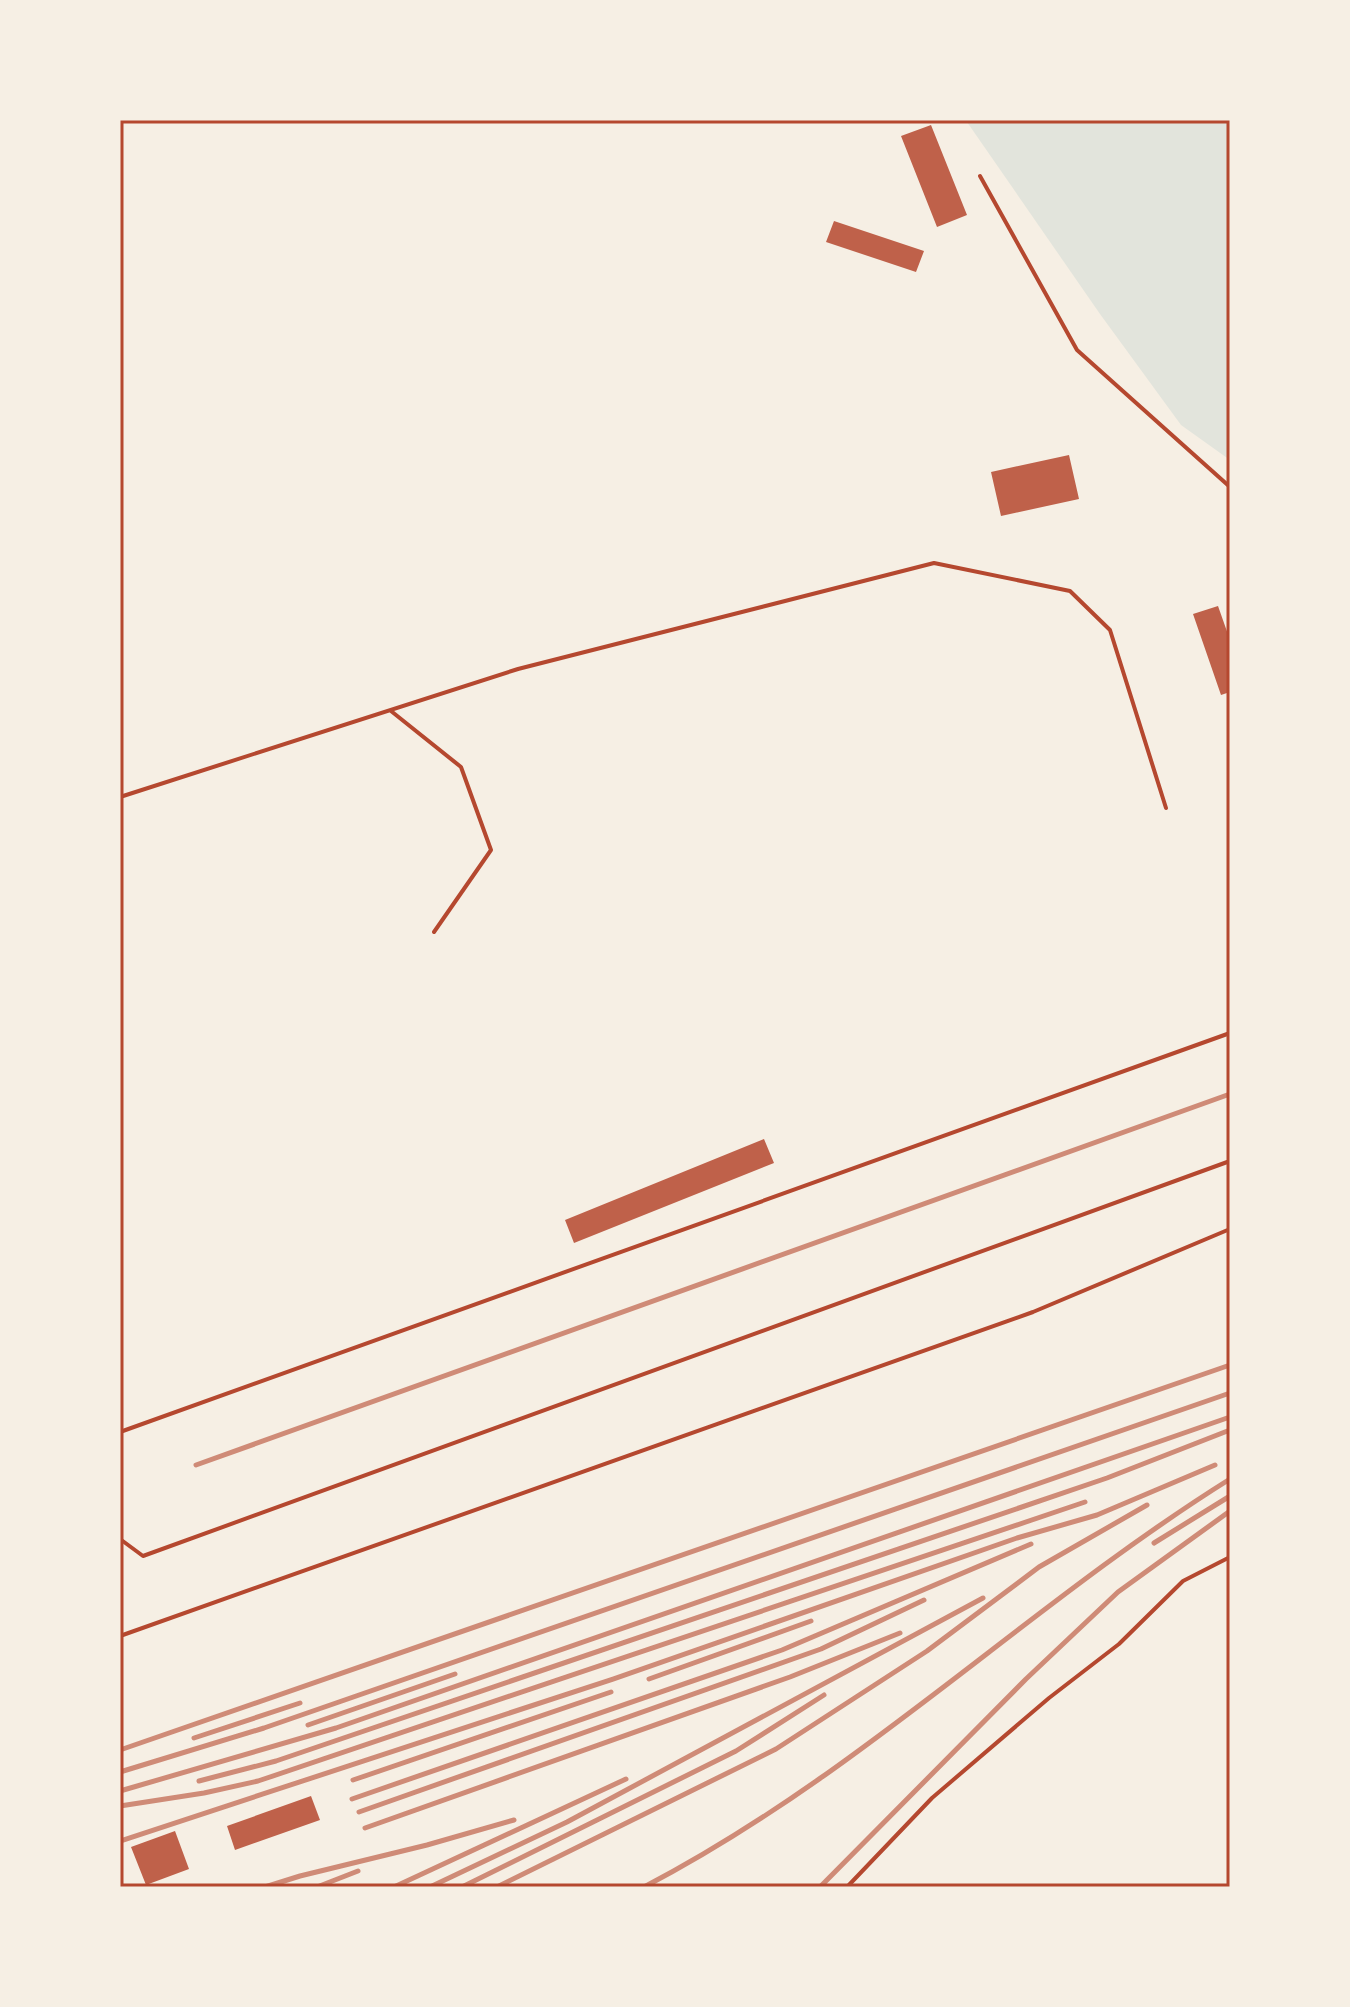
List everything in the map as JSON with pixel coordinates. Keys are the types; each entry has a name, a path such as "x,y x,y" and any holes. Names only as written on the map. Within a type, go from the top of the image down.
{"lane":[{"path":"980,176 1077,350 1230,487"},
{"path":"120,797 518,669 934,563 1070,591 1110,630 1166,808"},
{"path":"390,710 461,767 491,850 434,932"},
{"path":"120,1432 1230,1033"},
{"path":"120,1539 143,1556 1230,1161"},
{"path":"120,1636 1033,1312 1230,1229"},
{"path":"847,1887 932,1798 1049,1698 1119,1644 1183,1581 1230,1557"}],"shaded area":[{"path":"968,120 1230,120 1230,460 1181,425 1100,314"}],"building":[{"path":"931,125 967,215 937,227 901,136"},
{"path":"834,221 924,251 916,272 826,242"},
{"path":"1069,455 1079,499 1001,516 991,472"},
{"path":"1218,606 1230,640 1230,692 1221,695 1193,614"},
{"path":"764,1139 774,1163 574,1243 565,1220"},
{"path":"311,1796 320,1820 235,1850 227,1826"},
{"path":"175,1831 189,1869 146,1885 131,1847"}],"railway":[{"path":"196,1465 1230,1094"},
{"path":"120,1750 1230,1365"},
{"path":"120,1772 264,1728 1230,1393"},
{"path":"120,1791 336,1728 1230,1417"},
{"path":"199,1781 276,1761 1107,1478 1230,1430"},
{"path":"120,1841 613,1679 1017,1538 1097,1515 1215,1465"},
{"path":"644,1887 723,1843 798,1794 1155,1528 1230,1479"},
{"path":"1154,1543 1230,1496"},
{"path":"120,1806 258,1781 1085,1502"},
{"path":"497,1887 776,1749 927,1651 1039,1567 1147,1505"},
{"path":"820,1887 1026,1679 1118,1592 1230,1511"},
{"path":"352,1799 782,1650 1031,1544"},
{"path":"430,1887 567,1822 983,1598"},
{"path":"359,1812 821,1649 924,1600"},
{"path":"649,1679 811,1621"},
{"path":"365,1828 790,1677 900,1633"},
{"path":"308,1725 455,1674"},
{"path":"353,1780 611,1692"},
{"path":"462,1887 736,1751 824,1695"},
{"path":"194,1738 300,1703"},
{"path":"394,1887 626,1779"},
{"path":"265,1887 514,1820"},
{"path":"317,1887 358,1871"}]}
